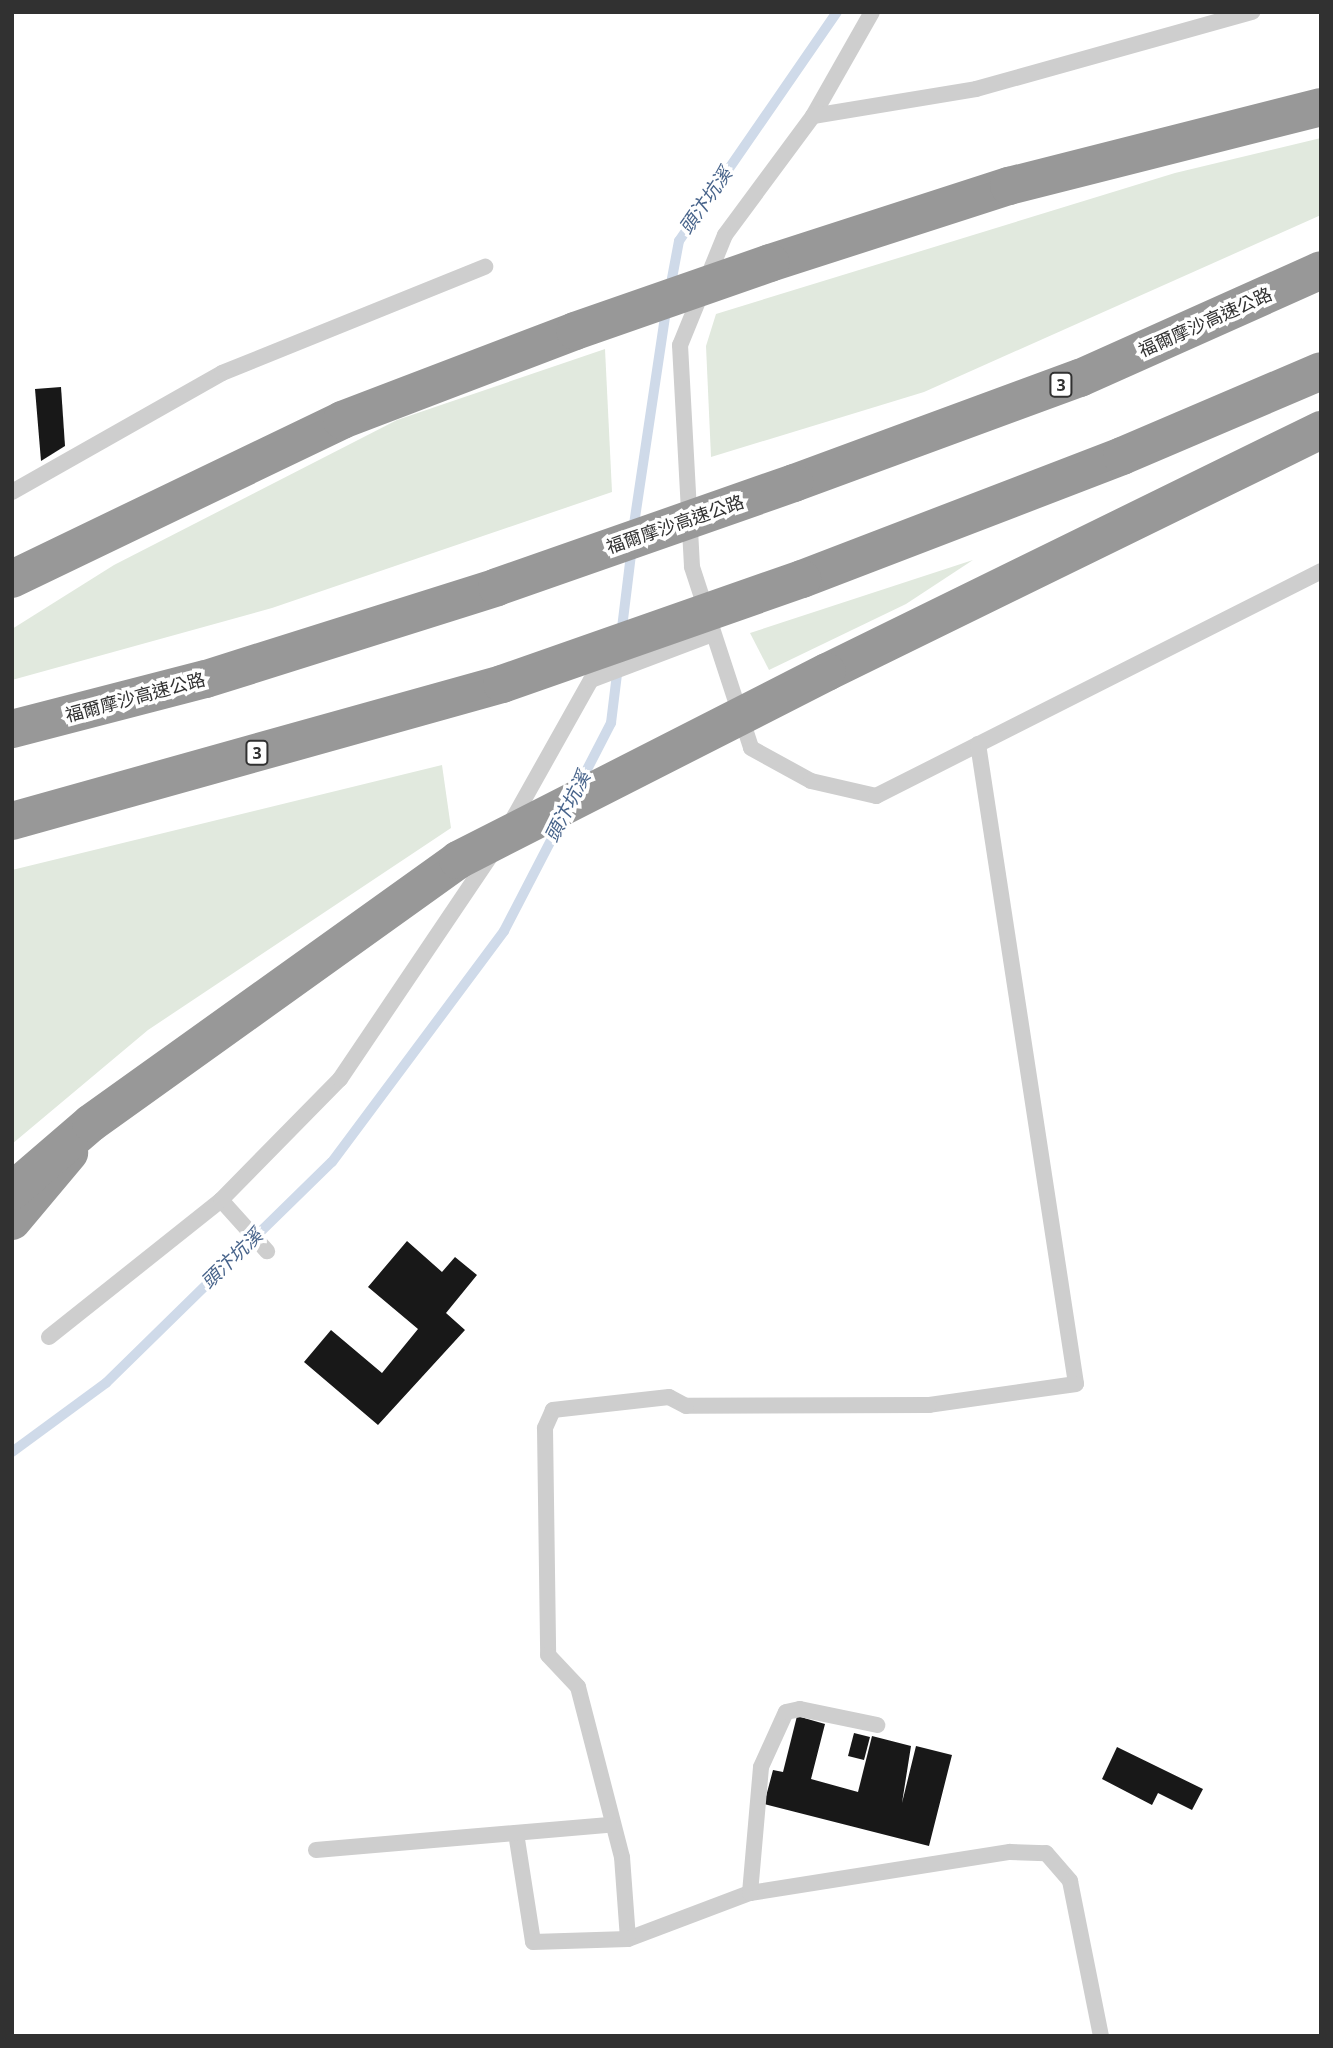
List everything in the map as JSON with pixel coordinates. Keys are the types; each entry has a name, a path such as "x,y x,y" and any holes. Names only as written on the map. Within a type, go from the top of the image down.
{"highway":[{"path":"12,579 342,420 575,331 770,263 1009,186 1321,107"},
{"name":"福爾摩沙高速公路","path":"12,729 206,679 497,587 794,483 1080,378 1321,270"},
{"name":"3","path":"12,821 502,684 802,579 1122,456 1321,372"},
{"path":"12,1191 91,1123 458,860 827,672 1321,430"},
{"path":"12,1221 91,1123"}],"lane":[{"path":"872,12 813,116 725,235 680,345 692,567 751,748 811,781 876,796 1321,571"},
{"path":"813,116 976,89 1252,12"},
{"path":"12,492 222,373 485,267"},
{"path":"49,1337 221,1200 340,1079 474,888 591,680 713,634"},
{"path":"628,1939 622,1857 609,1825 578,1687 548,1655 545,1428 553,1410 669,1397 686,1406 929,1405 1076,1384 978,744"},
{"path":"221,1200 267,1251"},
{"path":"750,1893 761,1767 786,1712 800,1709 877,1725"},
{"path":"316,1850 609,1825"},
{"path":"516,1833 533,1942 628,1939 750,1893 1010,1853 1046,1853 1070,1881 1101,2036"}],"shaded area":[{"path":"1321,138 1321,215 924,392 711,457 706,346 716,314 1175,173"},
{"path":"605,349 612,492 272,608 12,680 12,629 114,565 397,420"},
{"path":"973,560 906,604 769,670 750,633"},
{"path":"442,765 451,828 148,1030 12,1144 12,870"}],"building":[{"path":"61,387 65,446 41,461 35,389"},
{"path":"407,1241 442,1272 455,1257 477,1275 446,1313 465,1330 378,1425 304,1362 331,1330 382,1373 418,1329 368,1287"},
{"path":"797,1716 825,1724 811,1779 858,1792 872,1736 911,1746 902,1803 916,1746 952,1755 929,1846 764,1804 773,1770 783,1772"},
{"path":"854,1733 870,1737 864,1760 848,1756"},
{"path":"1117,1747 1203,1789 1192,1810 1158,1793 1152,1805 1102,1779"}],"waterway":[{"name":"頭汴坑溪","path":"670,289 679,241 837,12"},
{"name":"頭汴坑溪","path":"633,531 666,309"},
{"name":"頭汴坑溪","path":"621,636 632,547"},
{"name":"頭汴坑溪","path":"579,785 611,723 618,666"},
{"name":"頭汴坑溪","path":"12,1452 106,1383 332,1162 504,931 561,821"}]}
